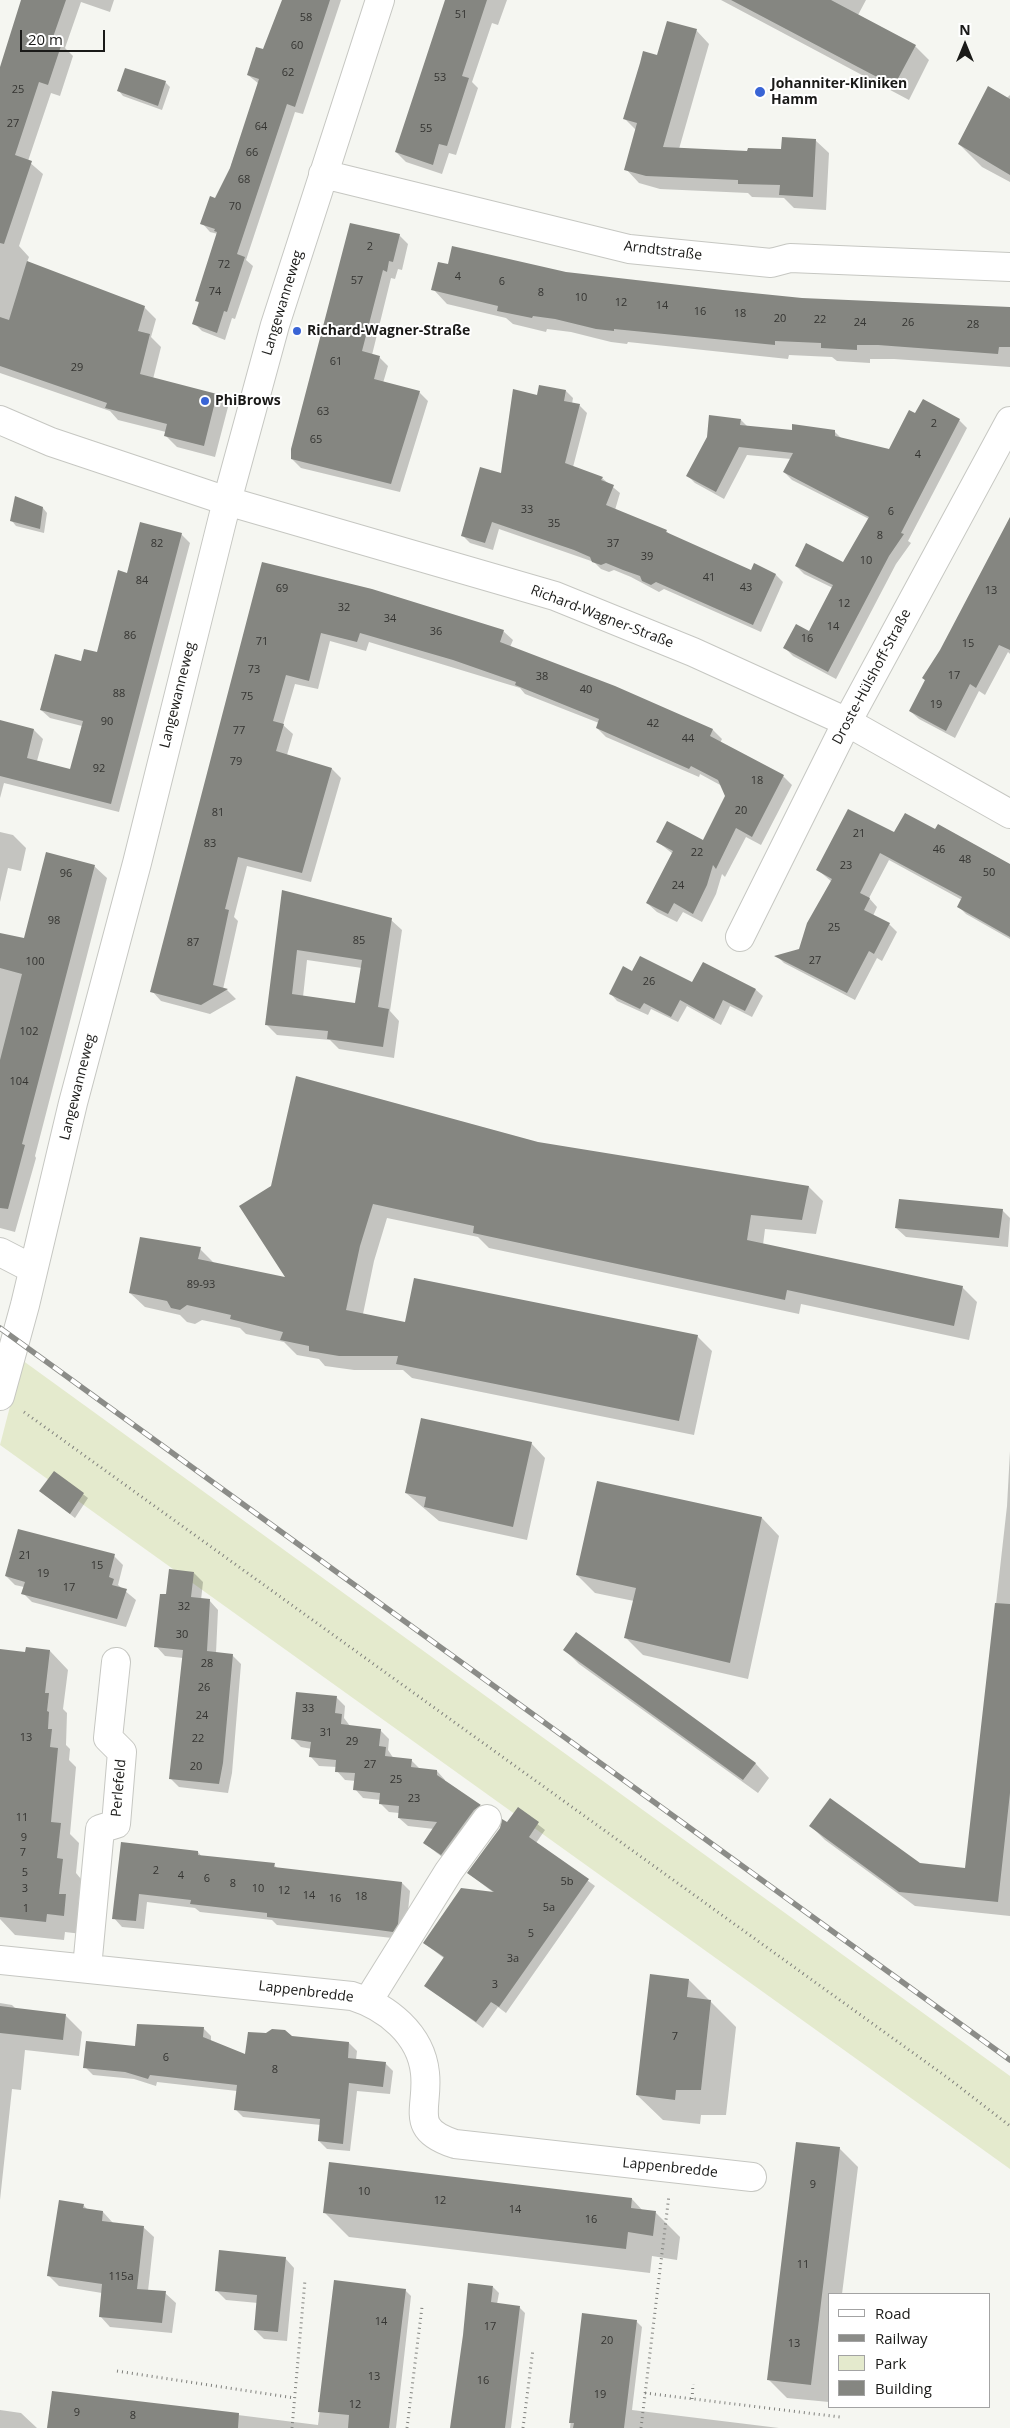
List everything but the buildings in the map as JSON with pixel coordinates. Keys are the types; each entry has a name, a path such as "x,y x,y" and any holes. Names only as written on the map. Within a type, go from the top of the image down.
{"street":[{"name":"Langewanneweg","path":"11,1403 33,1269 73,1103 138,858 227,502 275,325 380,0"},
{"name":"Arndtstraße","path":"323,174 629,249 771,263 790,258 799,258 1010,267"},
{"name":"Richard-Wagner-Straße","path":"0,420 51,442 227,502 555,596 692,652 847,722 1010,814"},
{"name":"Droste-Hülshoff-Straße","path":"740,937 847,722 1010,421"},
{"path":"0,1252 33,1269"},
{"name":"Perlefeld","path":"87,1968 100,1829 116,1824 122,1752 108,1738 116,1662"},
{"path":"368,2001 449,1871 487,1819"},
{"name":"Lappenbredde","path":"0,1960 352,1996 368,2001 400,2022 421,2056 425,2074 422,2118 428,2130 440,2140 455,2144 752,2177"}],"path":[{"path":"11,1403 948,2078 1010,2126"},
{"path":"641,2428 672,2168"},
{"path":"292,2428 305,2280"},
{"path":"407,2428 422,2307"},
{"path":"523,2428 533,2348"},
{"path":"117,2371 295,2398"},
{"path":"692,2384 692,2399"},
{"path":"646,2393 840,2417"}],"green space":[{"path":"22,1360 1010,2076 1010,2169 0,1445"}],"railway":[{"path":"0,1328 1010,2060"}],"place":[{"name":"Johanniter-Kliniken Hamm","path":"760,92"},
{"name":"Richard-Wagner-Straße","path":"297,331"},
{"name":"PhiBrows","path":"205,401"}]}
